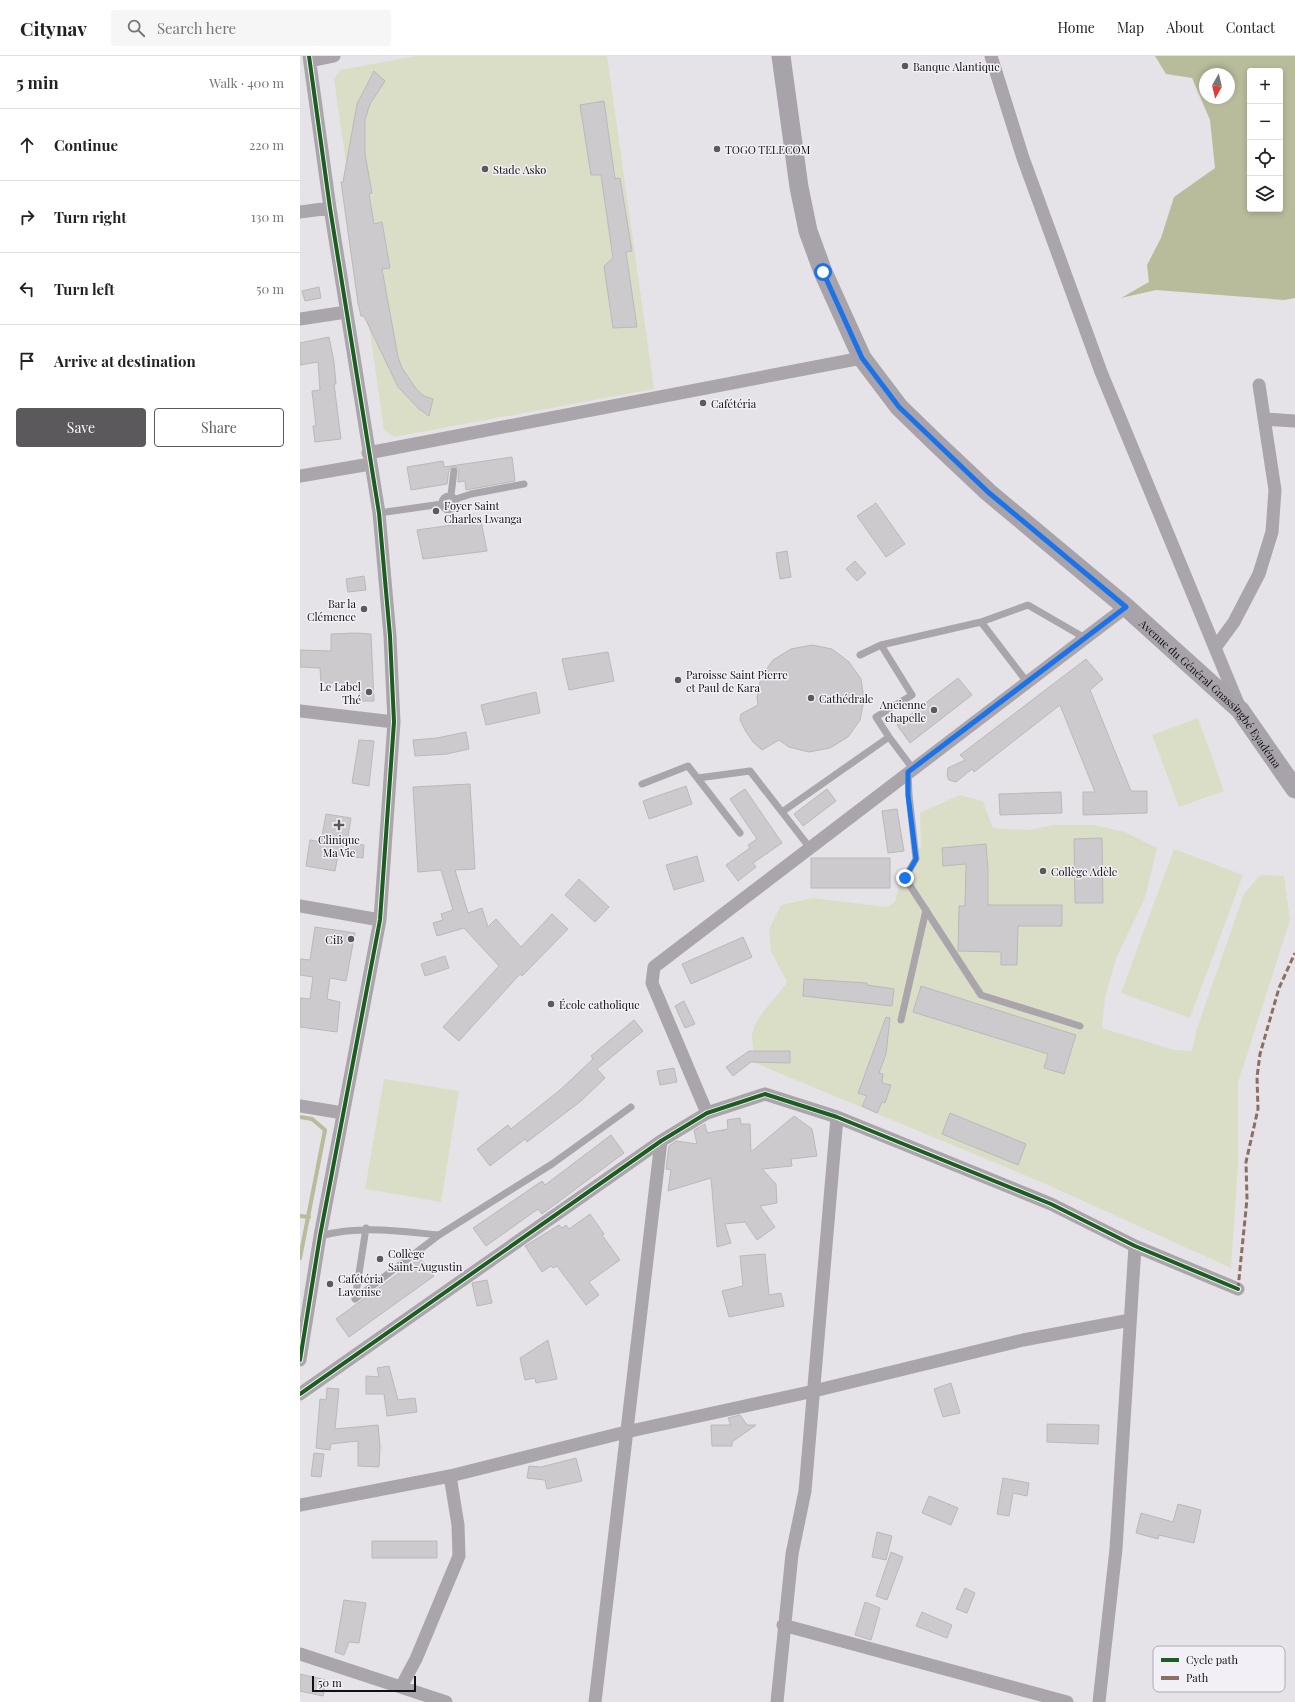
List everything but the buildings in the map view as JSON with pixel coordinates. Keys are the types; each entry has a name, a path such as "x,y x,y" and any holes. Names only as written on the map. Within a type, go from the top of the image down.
{"main road":[{"name":"Avenue du Général Gnassingbé Eyadéma","path":"781,56 799,187 808,231 823,272 862,358 899,407 988,492 1126,607 1240,710 1295,789"}],"street":[{"path":"300,1360 304,1317 380,920 394,722 390,636 379,513 330,208 310,58 334,56"},
{"path":"991,56 1023,158 1101,372 1240,710"},
{"path":"300,212 330,208"},
{"path":"300,319 346,312"},
{"path":"300,476 369,458 862,358"},
{"path":"1215,648 1234,622 1259,574 1272,532 1275,490 1260,385"},
{"path":"1264,419 1295,421"},
{"path":"707,1113 652,983 654,967 1126,607"},
{"path":"300,711 394,722"},
{"path":"300,906 380,920"},
{"path":"300,1394 661,1141 707,1113 765,1094 837,1117 1051,1204 1135,1246 1238,1288"},
{"path":"300,1106 343,1113"},
{"path":"776,1702 783,1625 792,1554 805,1491 837,1117"},
{"path":"595,1702 661,1141"},
{"path":"1099,1702 1116,1549 1135,1246"},
{"path":"300,1505 450,1476 626,1432 814,1391 1023,1340 1130,1320"},
{"path":"401,1687 416,1659 459,1556 458,1525 450,1476"},
{"path":"783,1625 1067,1702"},
{"path":"300,1654 401,1687 426,1699 446,1702"}],"lane":[{"path":"454,471 453,497 456,505 453,509 444,509 442,504 443,498 453,497 471,494 524,484"},
{"path":"379,513 442,504"},
{"path":"860,655 881,646 981,622 1028,605 1085,638"},
{"path":"981,622 1027,682"},
{"path":"881,646 912,695 876,717 911,771 908,795 916,859 905,878 981,995 1080,1026"},
{"path":"782,812 889,737"},
{"path":"642,784 688,766 740,833"},
{"path":"698,778 750,771 810,848"},
{"path":"901,1020 926,910"},
{"path":"366,1228 355,1299 439,1235 552,1164 631,1108"},
{"path":"320,1236 343,1230 366,1228 439,1235"}],"shaded area":[{"name":"Stade Asko","path":"416,56 607,56 654,389 394,437 384,430 334,79 340,70"},
{"path":"1155,56 1295,56 1295,298 1284,300 1156,290 1121,298 1149,282 1147,265 1161,238 1174,197 1215,168 1210,120 1203,104 1235,104 1235,68 1199,68 1199,94 1192,78 1166,74"},
{"path":"1198,718 1224,791 1179,807 1152,735"},
{"path":"959,795 983,801 993,828 1028,830 1054,825 1094,825 1125,832 1157,848 1145,898 1117,956 1105,997 1102,1028 1174,1050 1192,1051 1197,1028 1244,894 1260,875 1284,876 1290,920 1238,1083 1238,1165 1231,1268 1039,1181 755,1063 752,1038 753,1029 761,1015 787,982 771,951 769,929 781,905 813,898 887,907 895,902 902,873 921,846 920,813"},
{"path":"1174,849 1243,875 1190,1018 1121,993"},
{"path":"384,1079 459,1091 441,1202 365,1189"}],"waterway":[{"path":"300,1117 312,1119 325,1130 300,1258"},
{"path":"300,1216 309,1217"}],"marked path":[{"path":"1238,1289 1247,1199 1246,1162 1258,1109 1257,1077 1260,1054 1279,988 1295,953"}],"cycle path":[{"path":"300,1360 320,1236 380,920 394,722 390,636 379,513 330,208 309,56"},
{"path":"300,1394 661,1141 707,1113 765,1094 837,1117 1051,1204 1135,1246 1238,1289"}],"place":[{"name":"Banque Alantique","path":"905,66"},
{"name":"TOGO TELECOM","path":"717,149"},
{"name":"Stade Asko","path":"485,169"},
{"name":"Cafétéria","path":"703,403"},
{"name":"Foyer Saint Charles Lwanga","path":"436,511"},
{"name":"Bar la Clémence","path":"364,609"},
{"name":"Paroisse Saint Pierre et Paul de Kara","path":"678,680"},
{"name":"Le Label Thé","path":"369,692"},
{"name":"Cathédrale","path":"811,698"},
{"name":"Ancienne chapelle","path":"934,710"},
{"name":"Clinique Ma Vie","path":"339,825"},
{"name":"Collège Adèle","path":"1043,871"},
{"name":"CiB","path":"351,939"},
{"name":"École catholique","path":"551,1004"},
{"name":"Collège Saint-Augustin","path":"380,1259"},
{"name":"Cafétéria Lavenise","path":"330,1284"}],"route":[{"path":"823,272 862,358 899,407 988,492 1126,607 908,772 908,795 916,859 905,878"}]}
